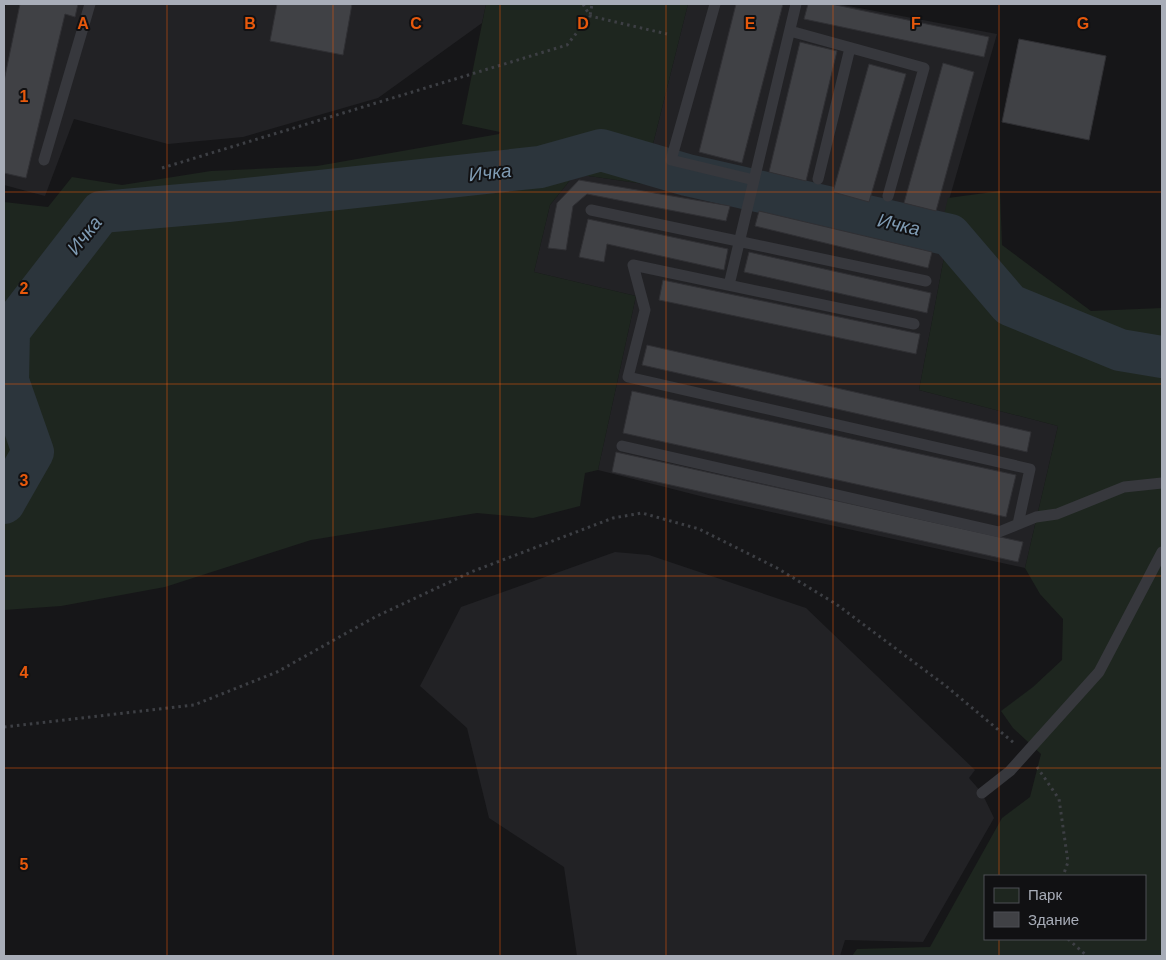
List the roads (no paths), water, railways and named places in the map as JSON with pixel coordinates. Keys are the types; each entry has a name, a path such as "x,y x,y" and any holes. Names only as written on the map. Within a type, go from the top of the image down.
{"lane":[{"path":"44,160 90,4"},
{"path":"715,4 671,160 754,180"},
{"path":"729,285 796,4"},
{"path":"790,31 924,68 888,196"},
{"path":"818,179 850,48"},
{"path":"590,210 740,240 926,282"},
{"path":"914,324 633,265 645,310 628,377 1030,469 1018,524"},
{"path":"622,446 999,532 1036,518 1057,514 1124,487 1162,483"},
{"path":"982,792 1010,771 1098,672 1162,552"}],"waterway":[{"name":"Ичка","path":"4,503 33,452 8,381 9,331 101,212 228,201 540,167 601,150 687,175 950,235 1010,305 1120,350 1162,357"}]}
